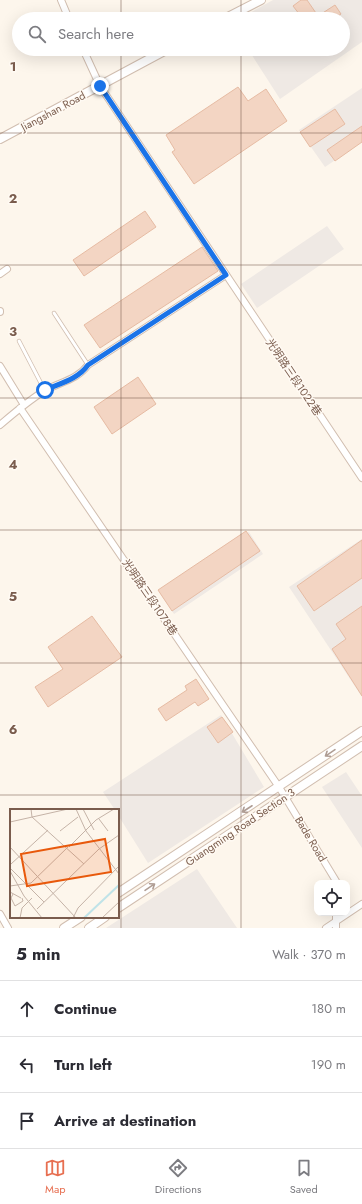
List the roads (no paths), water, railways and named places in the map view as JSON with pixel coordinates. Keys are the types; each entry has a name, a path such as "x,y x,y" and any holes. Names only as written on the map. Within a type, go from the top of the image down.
{"street":[{"path":"61,0 66,12"},
{"path":"238,12 261,0"},
{"name":"光明路三段1022巷","path":"86,56 100,86 362,478"},
{"name":"Jiangshan Road","path":"0,139 155,56"},
{"path":"0,274 7,269"},
{"path":"0,425 22,406 45,390 75,378 83,372 88,365 226,275"},
{"name":"光明路三段1078巷","path":"0,366 22,406 285,796"},
{"name":"Guangming Road Section 3","path":"119,892 362,731"},
{"name":"Guangming Road Section 3","path":"119,907 362,746"},
{"name":"Bade Road","path":"285,796 335,880"},
{"path":"326,928 336,925 362,904"},
{"path":"0,914 8,928"},
{"path":"64,928 79,918"},
{"path":"89,928 104,918"}],"lane":[{"path":"54,313 88,365"},
{"path":"19,341 45,390"}]}
